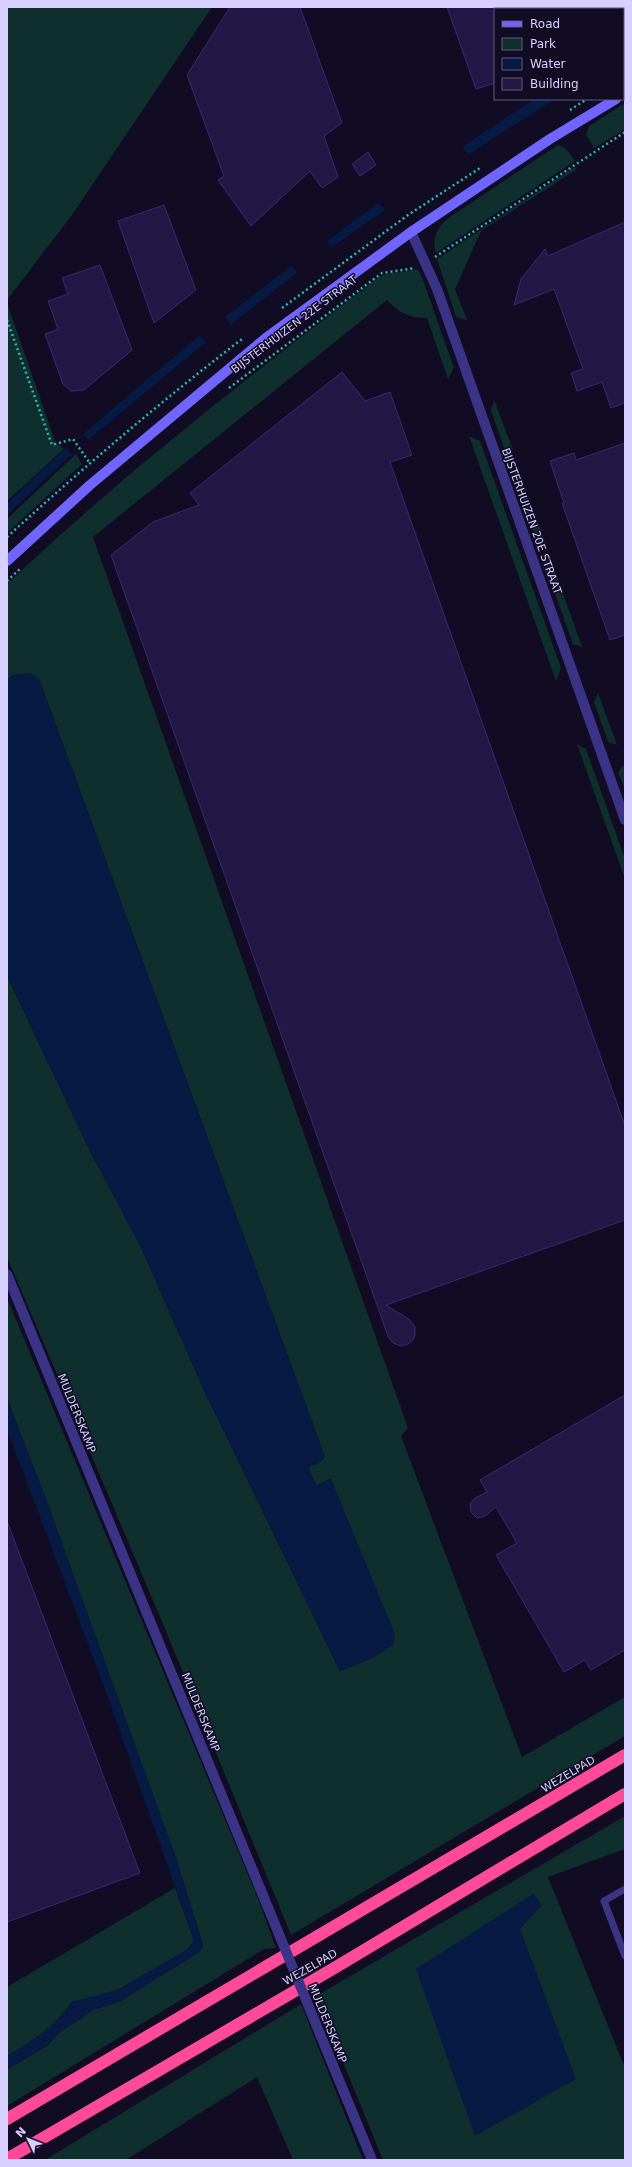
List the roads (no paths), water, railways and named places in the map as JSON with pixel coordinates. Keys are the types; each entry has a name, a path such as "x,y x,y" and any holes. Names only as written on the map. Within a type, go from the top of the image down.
{"highway":[{"name":"WEZELPAD","path":"7,2119 625,1755"},
{"name":"WEZELPAD","path":"7,2159 336,1968 625,1794"}],"main road":[{"name":"BIJSTERHUIZEN 22E STRAAT","path":"7,561 90,485 267,337 411,232 550,139 614,100"}],"street":[{"name":"BIJSTERHUIZEN 20E STRAAT","path":"411,232 426,263 625,820"},
{"name":"MULDERSKAMP","path":"7,1274 372,2160"}],"lane":[{"path":"625,1889 604,1901 625,1956"}],"water":[{"path":"532,100 553,100 469,154 464,151 463,146"},
{"path":"378,203 385,210 332,247 327,241"},
{"path":"291,266 298,272 231,325 225,317"},
{"path":"200,335 206,342 88,440 83,434"},
{"path":"66,448 72,454 7,515 7,503"},
{"path":"31,673 39,679 325,1457 319,1463 308,1467 316,1485 331,1479 395,1634 393,1645 373,1658 340,1671 203,1388 140,1245 90,1151 7,976 7,679 13,675"},
{"path":"7,1398 44,1493 175,1855 203,1945 199,1952 119,2002 93,2010 59,2033 48,2045 7,2070 7,2056 51,2026 72,2002 118,1990 188,1949 194,1940 102,1681 7,1430"},
{"path":"533,1894 542,1905 520,1929 576,2079 475,2136 416,1969"}]}
